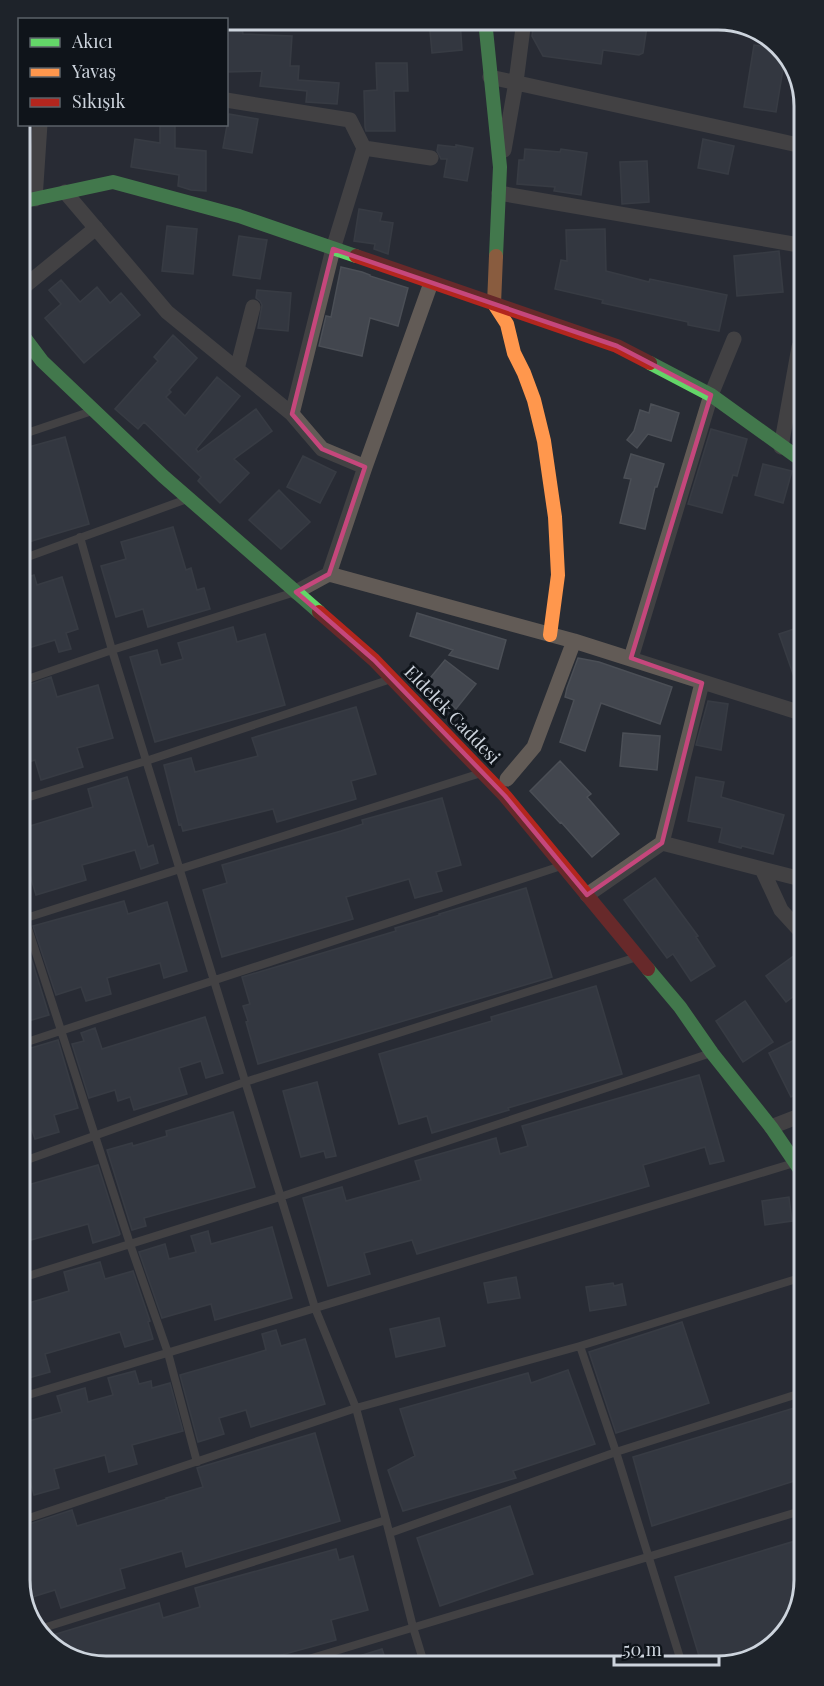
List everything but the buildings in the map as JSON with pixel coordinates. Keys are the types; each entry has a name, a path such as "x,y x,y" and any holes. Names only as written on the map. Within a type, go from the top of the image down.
{"street":[{"path":"486,30 500,167"},
{"path":"523,30 516,82 500,167 494,304 507,324 514,353 534,400 544,441 555,517 558,575 550,635"},
{"path":"490,77 794,144"},
{"path":"228,100 350,120 364,148 333,249 292,414"},
{"path":"30,188 40,126"},
{"path":"364,148 431,158"},
{"path":"30,201 113,182 239,216 617,346 711,395 794,455"},
{"path":"65,192 167,312 292,414 322,449 365,466"},
{"path":"499,193 794,244"},
{"path":"30,282 96,228"},
{"path":"296,592 329,574 431,283"},
{"path":"237,369 253,307"},
{"path":"631,658 711,395 734,339"},
{"name":"Eldelek Caddesi","path":"30,345 42,361 188,498 374,660 505,796 680,1007 794,1161"},
{"path":"781,447 794,375"},
{"path":"329,574 574,641 794,711"},
{"path":"507,779 534,747 574,641"},
{"path":"587,895 662,843 702,683"},
{"path":"662,843 794,877"},
{"path":"762,869 781,910 794,924"},
{"path":"771,1127 794,1118"}],"lane":[{"path":"30,432 94,410"},
{"path":"30,556 188,498"},
{"path":"80,537 112,650 315,1308 356,1408 422,1656"},
{"path":"30,678 296,592"},
{"path":"30,797 392,679"},
{"path":"30,917 483,773"},
{"path":"30,1041 562,865"},
{"path":"30,938 168,1353 197,1462"},
{"path":"30,1159 245,1082 638,956"},
{"path":"30,1275 280,1197 712,1053"},
{"path":"30,1394 315,1308 794,1169"},
{"path":"30,1518 356,1408 580,1346 794,1279"},
{"path":"580,1346 616,1452 679,1656"},
{"path":"390,1533 616,1452 794,1395"},
{"path":"318,1656 794,1513"},
{"path":"47,1627 386,1520"}],"highlighted area":[{"path":"333,249 617,346 711,395 631,658 702,683 662,843 587,895 505,796 374,660 296,592 329,574 365,467 322,449 292,414"}],"traffic: fast":[{"path":"486,30 500,167 496,256"},
{"path":"30,200 113,182 239,216 356,256"},
{"path":"30,345 42,361 163,476 319,612"},
{"path":"650,363 711,395 794,455"},
{"path":"648,969 680,1007 794,1161"}],"traffic: slow":[{"path":"496,256 494,304 507,324 514,353 534,400 544,441 555,517 558,575 550,635"}],"traffic: jam":[{"path":"356,256 617,346 650,363"},
{"path":"319,612 374,660 505,796 648,969"}]}
